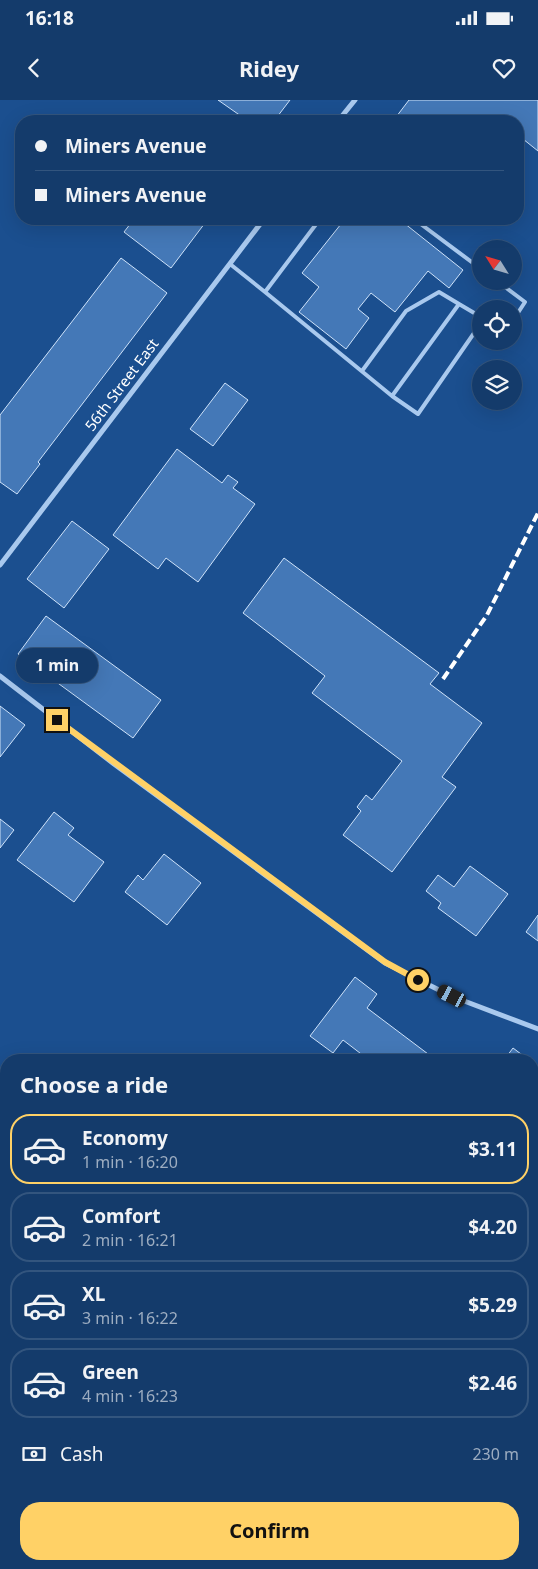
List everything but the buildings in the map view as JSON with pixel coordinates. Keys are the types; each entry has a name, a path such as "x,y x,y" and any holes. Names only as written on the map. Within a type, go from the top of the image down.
{"street":[{"path":"343,115 355,100"},
{"name":"56th Street East","path":"0,566 259,225"},
{"path":"0,676 114,764 385,962 452,996 538,1029"}],"lane":[{"path":"265,292 315,225"},
{"path":"422,225 472,262"},
{"path":"230,264 392,396 418,414 472,336"},
{"path":"510,290 525,302 522,306"},
{"path":"362,371 406,312 438,292 472,312"},
{"path":"392,396 459,304"}],"railway":[{"path":"443,679 487,615 538,513"}],"route":[{"path":"57,720 114,764 385,962 418,980"}]}
